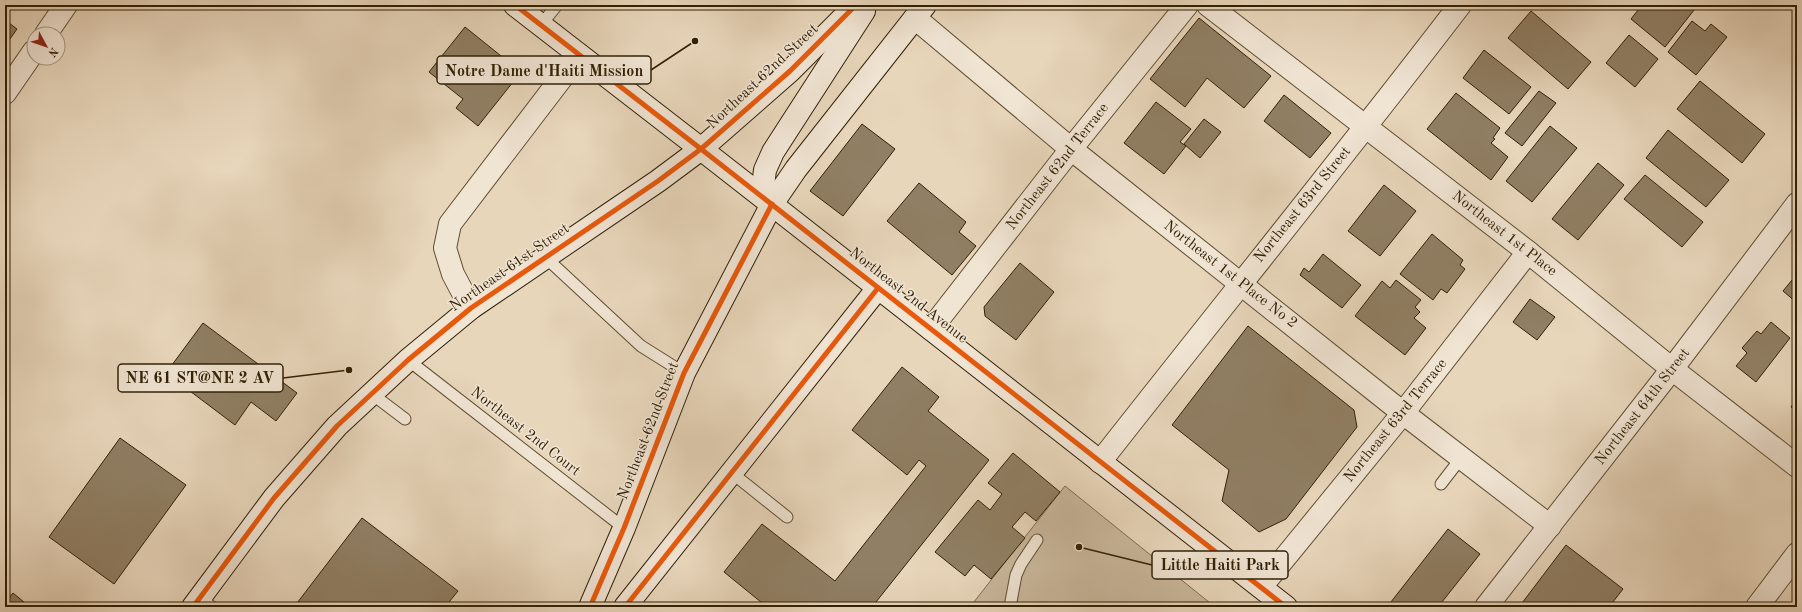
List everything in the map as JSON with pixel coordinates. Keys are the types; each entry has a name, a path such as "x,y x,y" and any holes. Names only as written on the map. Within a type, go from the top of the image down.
{"street":[{"path":"52,26 66,5"},
{"name":"Northeast 2nd Avenue","path":"515,5 772,204 1286,607"},
{"name":"Northeast 62nd Street","path":"701,149 790,71 856,5"},
{"path":"772,204 763,186 765,170 773,152 868,5"},
{"name":"Northeast 62nd Terrace","path":"930,329 1071,149 1187,5"},
{"name":"Northeast 1st Place","path":"1208,5 1528,252 1672,369 1797,466"},
{"name":"Northeast 63rd Street","path":"1100,462 1240,283 1366,128 1460,5"},
{"name":"Northeast 62nd Street","path":"590,607 624,528 684,374 772,204 796,169 920,11"},
{"name":"Northeast 1st Place No 2","path":"920,11 1071,149 1403,414 1550,526"},
{"name":"Northeast 61st Street","path":"471,308 453,274 445,248 450,224 579,55"},
{"path":"5,93 26,63"},
{"name":"Northeast 61st Street","path":"201,604 274,498 337,426 408,360 471,308 658,181 701,149"},
{"name":"Northeast 64th Street","path":"1486,607 1796,209"},
{"name":"Northeast 63rd Terrace","path":"1261,587 1403,414 1528,252"},
{"path":"625,607 878,288"},
{"path":"1756,607 1797,554"}],"lane":[{"path":"541,25 557,5"},
{"path":"545,257 641,346 684,374"},
{"name":"Northeast 2nd Court","path":"408,360 624,528"},
{"path":"372,394 405,419"},
{"path":"1441,484 1461,458"},
{"path":"732,473 787,517"},
{"path":"1010,607 1016,575 1021,564 1037,540"}],"shaded area":[{"path":"1065,486 1215,607 970,607"}],"building":[{"path":"1642,5 1670,5 1676,10 1680,5 1698,5 1665,47 1631,19"},
{"path":"1531,11 1591,62 1568,89 1508,38"},
{"path":"1199,18 1271,76 1244,108 1207,78 1185,107 1150,79"},
{"path":"5,20 17,29 5,46"},
{"path":"1692,21 1705,31 1711,24 1727,37 1696,75 1668,52"},
{"path":"465,27 521,72 478,126 456,108 463,99 429,72"},
{"path":"1629,35 1658,59 1635,87 1606,63"},
{"path":"1484,50 1531,87 1509,114 1463,78"},
{"path":"1700,81 1765,134 1742,163 1677,109"},
{"path":"1539,91 1556,103 1522,146 1505,133"},
{"path":"1456,93 1500,128 1493,138 1495,139 1491,143 1508,157 1491,180 1427,129"},
{"path":"1284,95 1331,133 1310,158 1264,121"},
{"path":"1156,102 1191,129 1180,142 1186,146 1164,174 1124,143"},
{"path":"1204,119 1221,132 1200,158 1184,144"},
{"path":"862,124 895,149 843,216 810,191"},
{"path":"1550,126 1577,148 1532,202 1506,181"},
{"path":"1668,130 1729,180 1706,207 1646,158"},
{"path":"1598,163 1624,185 1578,240 1552,219"},
{"path":"1645,175 1703,222 1682,247 1624,199"},
{"path":"919,183 966,222 959,232 976,246 952,275 887,221"},
{"path":"1384,185 1416,211 1380,256 1348,231"},
{"path":"1432,234 1463,260 1460,265 1465,269 1447,293 1441,289 1433,300 1400,274"},
{"path":"1323,254 1361,285 1342,308 1300,275 1304,268 1309,272"},
{"path":"1020,263 1054,292 1016,340 985,316 984,307"},
{"path":"1797,274 1797,303 1783,291"},
{"path":"1396,280 1421,300 1415,307 1420,312 1414,318 1426,328 1405,355 1355,316 1382,281 1390,288"},
{"path":"1530,299 1555,317 1537,340 1513,322"},
{"path":"1771,322 1790,338 1756,382 1736,366 1747,353 1742,348 1757,331 1761,334"},
{"path":"203,323 297,393 276,421 251,402 235,425 166,373"},
{"path":"1248,326 1354,410 1357,427 1286,519 1259,532 1222,501 1229,470 1172,425"},
{"path":"902,367 939,397 928,411 989,460 872,607 767,607 724,572 762,524 835,581 926,466 919,460 907,475 852,430"},
{"path":"1797,399 1797,411 1791,407"},
{"path":"120,438 186,485 114,584 49,537"},
{"path":"1013,453 1060,492 1036,521 1025,512 1012,527 1025,538 991,579 974,565 965,576 935,552 978,500 990,510 1002,494 988,483"},
{"path":"362,518 458,591 445,607 294,607"},
{"path":"1448,529 1480,554 1438,607 1387,607"},
{"path":"1566,545 1623,589 1609,607 1519,607"},
{"path":"13,593 30,607 5,607 5,603"}],"cycle path":[{"path":"515,5 1286,607"},
{"path":"193,607 274,498 337,426 408,360 471,308 658,181 701,149 790,71 856,5"},
{"path":"590,607 624,528 684,373 772,204"},
{"path":"625,607 878,288"}],"place":[{"name":"Notre Dame d'Haiti Mission","path":"695,41"},
{"name":"NE 61 ST@NE 2 AV","path":"349,370"},
{"name":"Little Haiti Park","path":"1079,547"}]}
